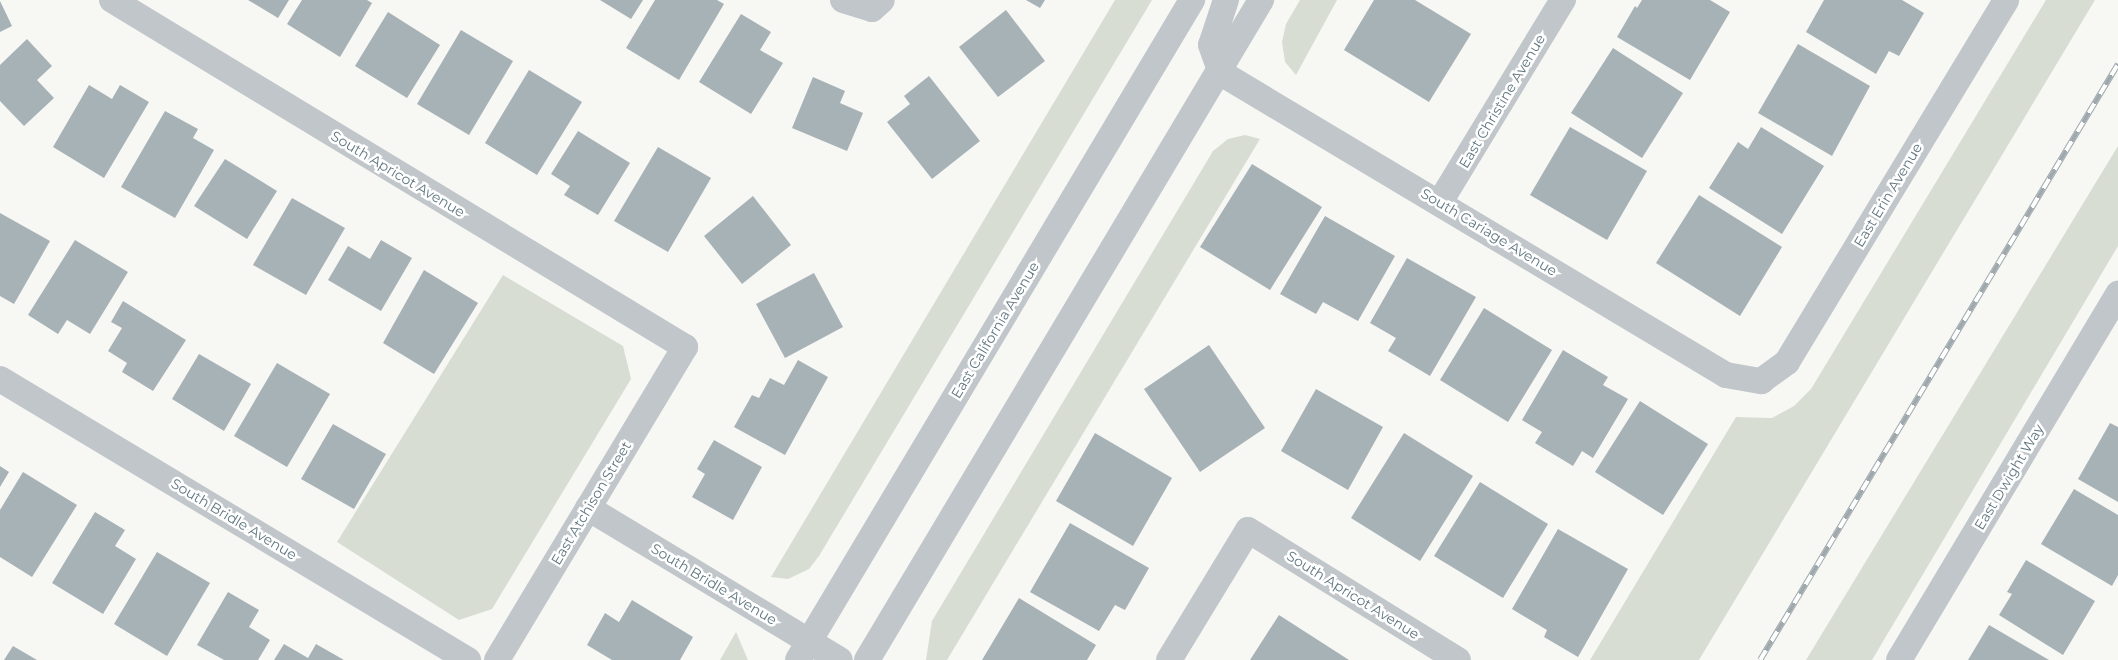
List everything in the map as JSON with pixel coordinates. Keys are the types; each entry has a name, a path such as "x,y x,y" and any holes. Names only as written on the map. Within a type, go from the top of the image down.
{"street":[{"name":"South Apricot Avenue","path":"112,0 685,347"},
{"path":"843,0 877,4"},
{"name":"East California Avenue","path":"803,651 1192,0"},
{"path":"1221,73 1211,46 1226,0"},
{"path":"866,660 1221,73 1261,0"},
{"name":"East Christine Avenue","path":"1440,202 1563,0"},
{"name":"East Erin Avenue","path":"1761,381 1787,362 2006,0"},
{"name":"South Cariage Avenue","path":"1221,73 1440,202 1726,375 1761,381"},
{"name":"East Dwight Way","path":"1899,660 2118,294"},
{"name":"East Atchison Street","path":"496,660 685,347"},
{"name":"South Bridle Avenue","path":"0,379 468,660"},
{"name":"South Bridle Avenue","path":"588,508 803,651 840,660"},
{"name":"South Apricot Avenue","path":"1169,660 1248,530 1458,660"}],"shaded area":[{"path":"1115,0 1152,0 819,556 809,569 788,579 771,577"},
{"path":"1300,0 1337,0 1296,75 1285,62 1282,42 1286,24"},
{"path":"2046,0 2095,0 1699,660 1590,660 1736,417 1772,418 1794,406 1811,389"},
{"path":"1245,135 1260,139 947,660 926,660 932,621 1213,151 1228,139"},
{"path":"2118,146 2118,246 1872,660 1806,660"},
{"path":"503,275 623,346 631,379 492,609 459,620 337,542"},
{"path":"736,632 748,660 720,660"}],"building":[{"path":"248,0 289,0 278,18"},
{"path":"302,0 367,0 372,3 340,57 287,24"},
{"path":"600,0 643,0 631,19"},
{"path":"655,0 717,0 724,4 679,80 626,48"},
{"path":"1026,0 1045,0 1040,8"},
{"path":"1374,0 1415,0 1471,34 1429,102 1344,50"},
{"path":"1642,0 1710,0 1730,12 1690,80 1617,37 1635,6 1637,8"},
{"path":"1824,0 1902,0 1924,13 1899,56 1889,51 1876,74 1806,32"},
{"path":"0,1 12,26 0,32"},
{"path":"1006,10 1045,61 998,97 959,47"},
{"path":"388,12 440,45 407,98 355,66"},
{"path":"741,14 771,32 760,50 783,63 751,114 699,82"},
{"path":"461,30 513,61 469,135 417,104"},
{"path":"27,39 52,66 37,80 54,98 24,126 0,101 0,65"},
{"path":"1798,44 1870,86 1832,156 1758,113"},
{"path":"1613,48 1683,93 1642,158 1571,113"},
{"path":"529,70 582,102 537,175 485,143"},
{"path":"929,76 980,141 932,179 887,122 910,104 904,96"},
{"path":"813,77 845,91 840,103 863,113 847,151 792,128"},
{"path":"89,85 112,99 120,85 149,102 104,178 53,147"},
{"path":"165,111 198,129 193,138 214,150 175,218 121,187"},
{"path":"1570,127 1647,171 1607,240 1530,195"},
{"path":"1761,127 1824,166 1782,234 1709,188 1738,142 1748,149"},
{"path":"578,131 630,163 598,215 564,195 570,186 551,174"},
{"path":"658,147 711,178 668,252 614,221"},
{"path":"225,159 277,191 247,239 194,206"},
{"path":"1252,164 1322,207 1270,290 1200,247"},
{"path":"1699,195 1782,247 1740,316 1656,263"},
{"path":"753,196 791,245 742,284 704,236"},
{"path":"292,198 345,228 306,295 253,265"},
{"path":"0,213 50,241 14,304 0,296"},
{"path":"1325,216 1395,256 1358,321 1323,302 1316,314 1280,294"},
{"path":"75,240 128,272 90,334 67,320 58,334 28,315"},
{"path":"381,240 412,258 381,311 328,280 348,246 370,259"},
{"path":"1407,258 1476,297 1430,376 1388,351 1396,338 1370,323"},
{"path":"424,270 478,303 434,374 383,343"},
{"path":"814,273 843,327 785,358 756,304"},
{"path":"123,301 186,340 153,391 122,372 127,363 108,351 122,328 111,322"},
{"path":"1484,308 1552,350 1508,422 1440,380"},
{"path":"1209,345 1265,428 1200,472 1144,389"},
{"path":"1563,350 1608,377 1603,385 1628,399 1593,458 1582,451 1573,466 1535,443 1542,432 1522,420"},
{"path":"199,354 251,384 224,431 172,399"},
{"path":"798,360 828,377 785,455 734,427 752,395 759,398 770,378 784,385"},
{"path":"277,363 330,394 287,467 234,436"},
{"path":"1316,389 1383,427 1348,490 1281,451"},
{"path":"1640,401 1708,444 1663,515 1595,472"},
{"path":"2110,423 2118,427 2118,502 2078,479"},
{"path":"333,424 386,454 354,509 301,479"},
{"path":"1095,433 1172,478 1133,546 1056,501"},
{"path":"1404,433 1473,476 1420,561 1351,518"},
{"path":"714,440 762,467 733,520 692,497 705,474 697,469"},
{"path":"0,466 9,472 0,487"},
{"path":"23,472 77,505 32,577 0,557 0,510"},
{"path":"1480,482 1548,524 1503,598 1434,556"},
{"path":"2074,489 2118,515 2118,575 2112,586 2041,544"},
{"path":"95,512 125,530 115,546 136,559 103,614 52,583"},
{"path":"1070,523 1149,568 1125,610 1115,605 1099,631 1030,592"},
{"path":"1558,529 1628,569 1578,657 1544,637 1547,630 1512,609"},
{"path":"157,552 210,583 167,656 114,624"},
{"path":"2026,560 2095,601 2063,655 1999,615 2012,594 2007,592"},
{"path":"228,592 259,610 249,627 270,640 258,660 224,660 197,645"},
{"path":"1019,598 1096,645 1087,660 982,660"},
{"path":"632,600 693,637 680,660 612,660 587,645 605,613 619,622"},
{"path":"1279,615 1349,660 1250,660"},
{"path":"1989,625 2049,660 1968,660"},
{"path":"284,644 308,658 316,644 344,660 274,660"},
{"path":"13,646 37,660 4,660"}],"railway":[{"path":"1760,660 2118,64"}]}
